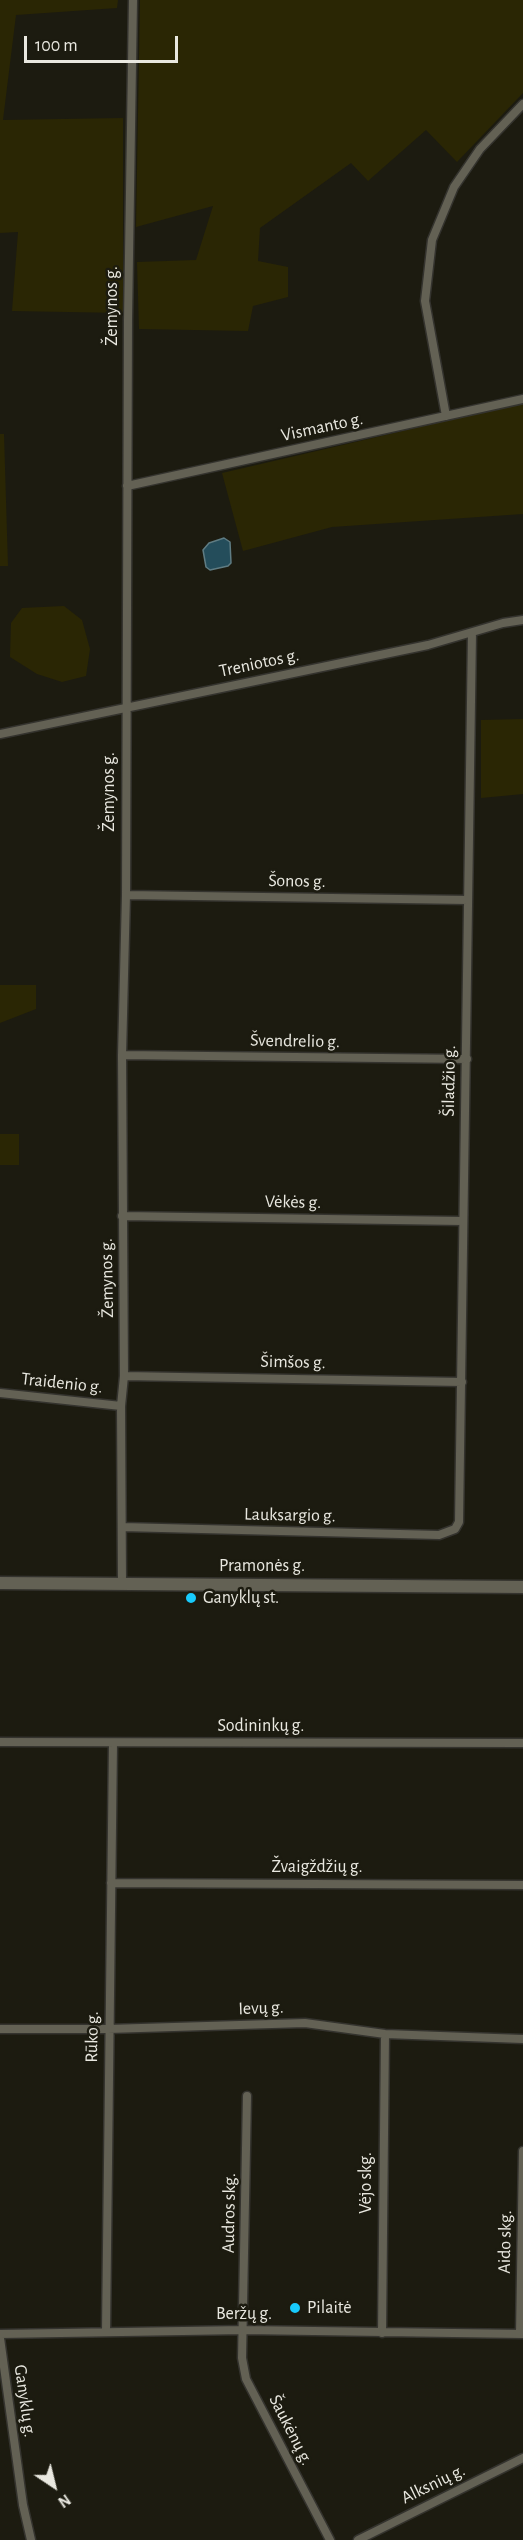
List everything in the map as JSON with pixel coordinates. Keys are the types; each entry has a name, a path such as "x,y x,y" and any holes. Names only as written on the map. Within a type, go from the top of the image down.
{"main road":[{"name":"Pramonės g.","path":"0,1583 523,1587"}],"street":[{"name":"Žemynos g.","path":"122,1583 121,1406 124,1376 122,1055 126,895 127,486 133,0"},
{"path":"446,416 425,301 432,240 454,187 473,159 523,104"},
{"name":"Vismanto g.","path":"127,486 523,399"},
{"name":"Treniotos g.","path":"0,734 428,645 503,623 523,620"},
{"name":"Šiladžio g.","path":"455,1529 459,1522 462,1382 462,1221 467,1059 472,633"},
{"name":"Šonos g.","path":"126,895 468,900"},
{"name":"Švendrelio g.","path":"122,1055 467,1059"},
{"name":"Vėkės g.","path":"122,1215 462,1221"},
{"name":"Šimšos g.","path":"124,1376 462,1382"},
{"name":"Traidenio g.","path":"0,1393 121,1406"},
{"name":"Lauksargio g.","path":"122,1527 439,1535 455,1529"},
{"name":"Sodininkų g.","path":"0,1742 523,1743"},
{"name":"Rūko g.","path":"106,2331 112,1743"},
{"name":"Žvaigždžių g.","path":"111,1883 523,1885"},
{"name":"Ievų g.","path":"0,2029 108,2030 305,2023 385,2034 523,2039"},
{"name":"Vėjo skg.","path":"382,2333 385,2034"},
{"name":"Audros skg.","path":"244,2330 246,2096"},
{"name":"Aido skg.","path":"521,2334 523,2151"},
{"name":"Beržų g.","path":"0,2336 106,2331 244,2330 521,2334"},
{"name":"Šaukėnų g.","path":"244,2330 243,2358 246,2379 330,2540"},
{"name":"Ganyklų g.","path":"0,2336 22,2505 31,2540"},
{"name":"Alksnių g.","path":"358,2540 523,2458"}],"shaded area":[{"path":"0,0 118,0 117,8 16,15 3,120 123,118 123,313 12,311 18,232 0,233"},
{"path":"140,0 523,0 523,93 457,162 426,130 368,181 351,163 260,228 258,261 288,267 288,297 253,306 248,331 139,329 137,262 196,260 213,206 136,227"},
{"path":"523,403 523,514 332,527 243,551 222,473"},
{"path":"0,434 4,434 8,566 0,566"},
{"path":"64,606 82,620 90,649 86,676 62,682 37,674 10,657 11,623 22,608"},
{"path":"523,719 523,794 481,798 481,720"},
{"path":"0,985 36,985 36,1009 0,1023"},
{"path":"0,1134 19,1134 19,1165 0,1165"}],"water":[{"path":"224,538 230,542 231,563 228,566 210,570 206,567 203,550 209,543"}],"place":[{"name":"Ganyklų st.","path":"191,1598"},
{"name":"Pilaitė","path":"295,2308"}]}
